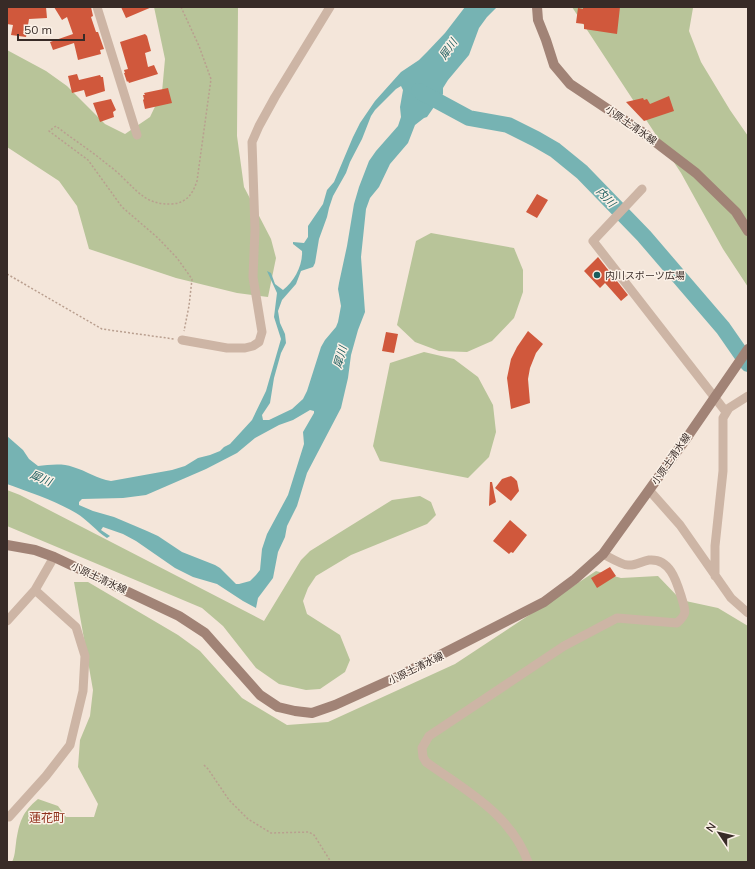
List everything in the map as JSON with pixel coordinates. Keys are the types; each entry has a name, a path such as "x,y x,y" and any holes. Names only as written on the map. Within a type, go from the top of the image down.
{"main road":[{"name":"小原土清水線","path":"537,7 538,20 554,65 570,84 645,134 696,173 736,212 748,231"},
{"name":"小原土清水線","path":"7,546 35,550 54,557 179,616 205,634 260,695 278,707 312,713 335,705 399,676 544,602 575,579 602,554 688,436 748,349"}],"street":[{"path":"97,7 137,135"},
{"path":"182,340 227,348 245,348 253,346 258,342 262,332 254,277 255,230 252,142 275,97 330,7"},
{"path":"642,189 593,241 730,408"},
{"path":"715,576 715,546 723,471 723,418 730,408 748,396"},
{"path":"649,490 680,525 731,598 748,613"},
{"path":"528,862 523,849 509,827 492,809 426,762 423,757 422,748 429,736 564,646 617,618 677,623 684,618 686,614 678,585 669,568 658,561 650,560 628,565 602,554"},
{"path":"7,622 35,590 54,557"},
{"path":"7,816 9,818 46,776 70,745 83,691 85,656 76,627 35,590"}],"path":[{"path":"7,274 102,329 182,340 189,306 192,279 177,258 158,238 122,206 88,160 49,131 56,126 96,155 122,176 137,192 149,200 161,204 184,201 193,192 197,181 211,79 199,46 180,7"},
{"path":"204,765 229,800 248,819 271,834 309,832 314,835 331,862"}],"green space":[{"path":"154,7 238,7 237,136 244,187 271,239 276,258 268,297 237,293 176,278 89,249 77,206 59,181 7,147 7,50 46,71 67,86 105,124 125,134 150,117 162,92 165,59"},
{"path":"572,7 694,7 689,31 701,62 730,110 748,136 748,287 723,249 681,173"},
{"path":"431,233 514,248 523,270 523,292 514,318 492,341 467,352 439,351 415,342 397,325 416,241"},
{"path":"424,352 454,359 478,377 493,405 496,432 489,457 468,478 380,461 373,446 390,363"},
{"path":"7,490 20,495 264,621 301,560 310,551 392,500 420,496 431,502 436,515 427,524 351,555 316,576 308,588 303,601 307,614 340,635 350,660 345,672 320,689 306,690 279,684 256,668 223,626 202,608 7,526"},
{"path":"596,571 621,578 658,576 681,600 718,608 748,626 748,862 12,862 18,830 22,818 28,809 38,799 58,806 66,817 94,817 98,804 78,767 80,740 90,716 93,690 74,582 88,582 178,635 200,651 242,698 287,725 328,722 455,664"}],"water":[{"name":"犀川","path":"465,7 497,7 479,28 469,55 448,80 443,88 443,94 427,117 415,125 408,143 390,164 379,187 370,198 366,209 361,257 365,312 351,355 348,378 341,408 307,473 297,506 287,526 285,537 278,552 273,578 258,598 256,608 217,584 193,577 175,568 136,541 123,534 103,527 101,530 110,536 107,538 80,516 68,509 42,497 7,484 7,436 23,450 29,459 38,466 69,466 101,479 111,481 172,470 185,466 198,458 220,451 230,444 252,420 266,391 281,339 274,317 277,293 267,271 271,273 275,284 283,290 294,278 301,262 302,251 293,244 293,242 304,243 308,237 308,226 323,204 327,190 334,182 360,123 375,101 401,72 419,60 445,33","holes":["401,86 403,90 400,107 401,117 398,126 369,161 354,204 338,289 341,306 336,327 321,347 303,399 292,409 269,420 263,420 262,415 270,403 274,378 281,353 286,343 285,334 280,323 278,311 282,300 296,284 301,271 313,267 315,263 319,239 333,196 346,173 371,116 375,110","310,410 314,411 314,413 303,432 304,444 288,495 267,534 262,549 260,570 250,581 236,584 220,568 182,552 158,536 114,517 79,505 79,502 82,499 123,498 146,495 206,469 237,453 255,438"]}],"building":[{"path":"8,7 46,7 47,18 29,19 26,37 11,35 13,25 7,24"},
{"path":"54,7 91,7 93,16 91,17 104,49 100,50 101,54 78,60 74,43 53,50 50,42 73,34 67,17 62,20"},
{"path":"121,7 152,7 126,18"},
{"path":"583,7 620,7 617,34 584,29 584,24 576,23 578,8 583,9"},
{"path":"145,34 147,36 151,51 145,53 148,67 154,65 158,74 129,83 128,81 127,82 124,73 124,70 128,69 120,42"},
{"path":"77,74 79,80 100,75 103,77 105,91 86,97 84,90 72,93 68,76"},
{"path":"168,88 172,103 145,109 143,100 143,95 145,95 144,93"},
{"path":"669,96 674,111 644,121 626,102 643,98 644,100 647,99 650,104"},
{"path":"111,99 116,110 113,112 114,117 100,122 93,103"},
{"path":"537,194 548,200 537,218 526,212"},
{"path":"598,257 628,295 621,301 605,283 600,288 584,271"},
{"path":"528,331 543,344 536,353 530,368 528,379 530,403 511,409 507,378 511,359"},
{"path":"386,332 398,334 394,353 382,351"},
{"path":"511,476 517,481 519,491 511,501 495,488 502,479"},
{"path":"490,482 492,482 496,502 489,506"},
{"path":"510,520 527,535 513,553 511,552 509,554 493,541"},
{"path":"610,567 616,576 597,588 591,578"}],"waterway":[{"name":"内川","path":"419,91 469,118 508,125 555,150 582,172 644,236 723,328 748,364"}],"place":[{"name":"内川スポーツ広場","path":"597,275"}],"district":[{"name":"蓮花町","path":"47,817"}]}
